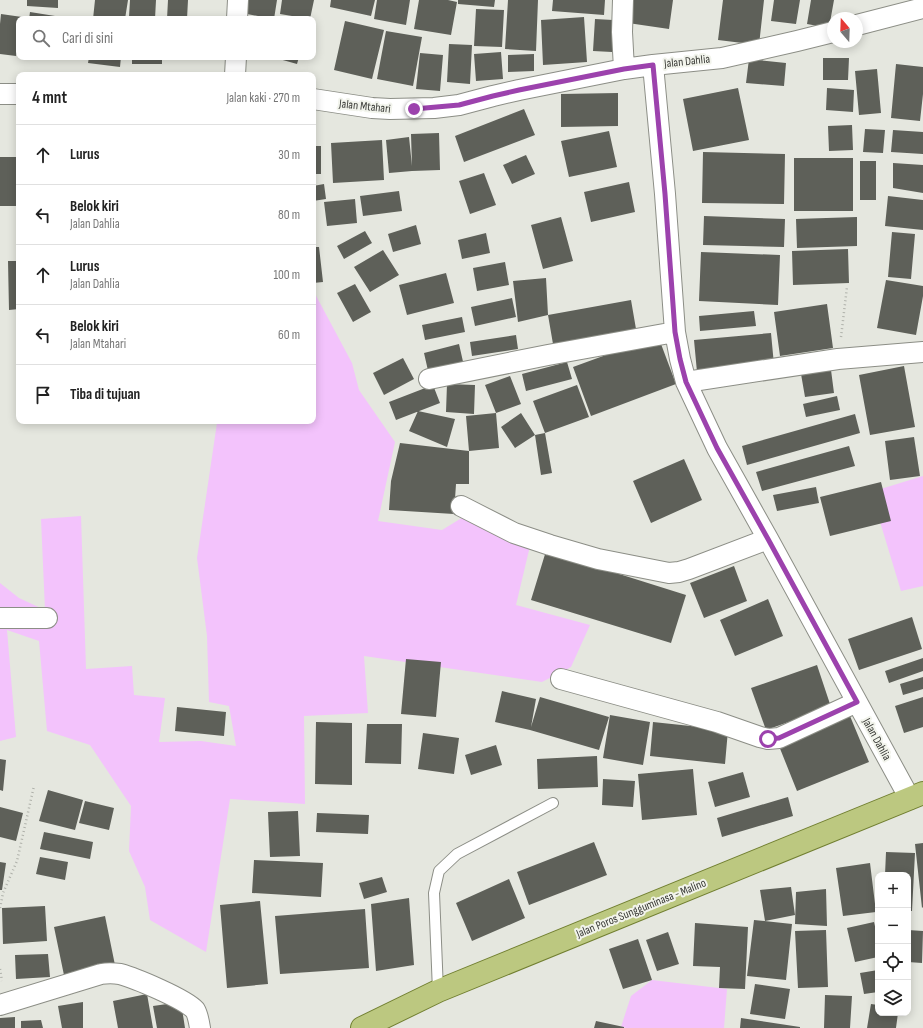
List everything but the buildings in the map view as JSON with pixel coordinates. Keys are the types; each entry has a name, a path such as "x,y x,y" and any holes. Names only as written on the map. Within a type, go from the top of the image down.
{"main road":[{"name":"Jalan Poros Sungguminasa - Malino","path":"366,1027 438,991 916,796"}],"street":[{"path":"237,16 238,0"},
{"path":"623,0 622,32 624,69"},
{"path":"863,23 923,8"},
{"name":"Jalan Dahlia","path":"827,34 722,58 653,65 665,194 675,332 686,382 714,442 857,702 916,796"},
{"path":"235,72 236,60"},
{"name":"Jalan Mtahari","path":"316,99 372,108 434,108 459,105 512,91 624,69 653,65"},
{"path":"0,94 16,94"},
{"path":"429,379 548,355 675,332"},
{"path":"686,382 838,359 923,352"},
{"path":"461,506 514,533 550,546 598,559 669,573 689,569 768,539"},
{"path":"0,618 47,618"},
{"path":"561,679 717,722 768,739 779,738 857,702"},
{"path":"0,1005 101,974 120,974 163,991 186,1003 195,1011 199,1020 200,1028"}],"lane":[{"path":"438,991 434,893 439,871 457,854 553,803"}],"path":[{"path":"838,359 847,287"},
{"path":"0,908 4,893 17,861 34,786"}],"shaded area":[{"path":"316,296 352,363 359,390 395,442 378,521 442,530 478,508 530,546 516,605 590,625 571,667 542,682 364,656 368,713 304,716 305,804 230,799 206,952 150,920 145,887 129,851 131,806 90,745 47,731 39,641 7,630 16,737 0,741 0,583 19,598 45,610 41,519 81,516 86,669 132,666 134,695 165,698 159,742 201,741 236,746 229,706 209,702 207,636 197,558 217,424 316,424"},
{"path":"923,476 923,586 901,591 871,492"},
{"path":"652,980 727,989 724,1028 621,1027 631,996"}],"route":[{"path":"414,109 459,105 519,90 624,69 653,65 665,194 675,332 686,382 717,448 857,702 779,738 768,739"}]}
